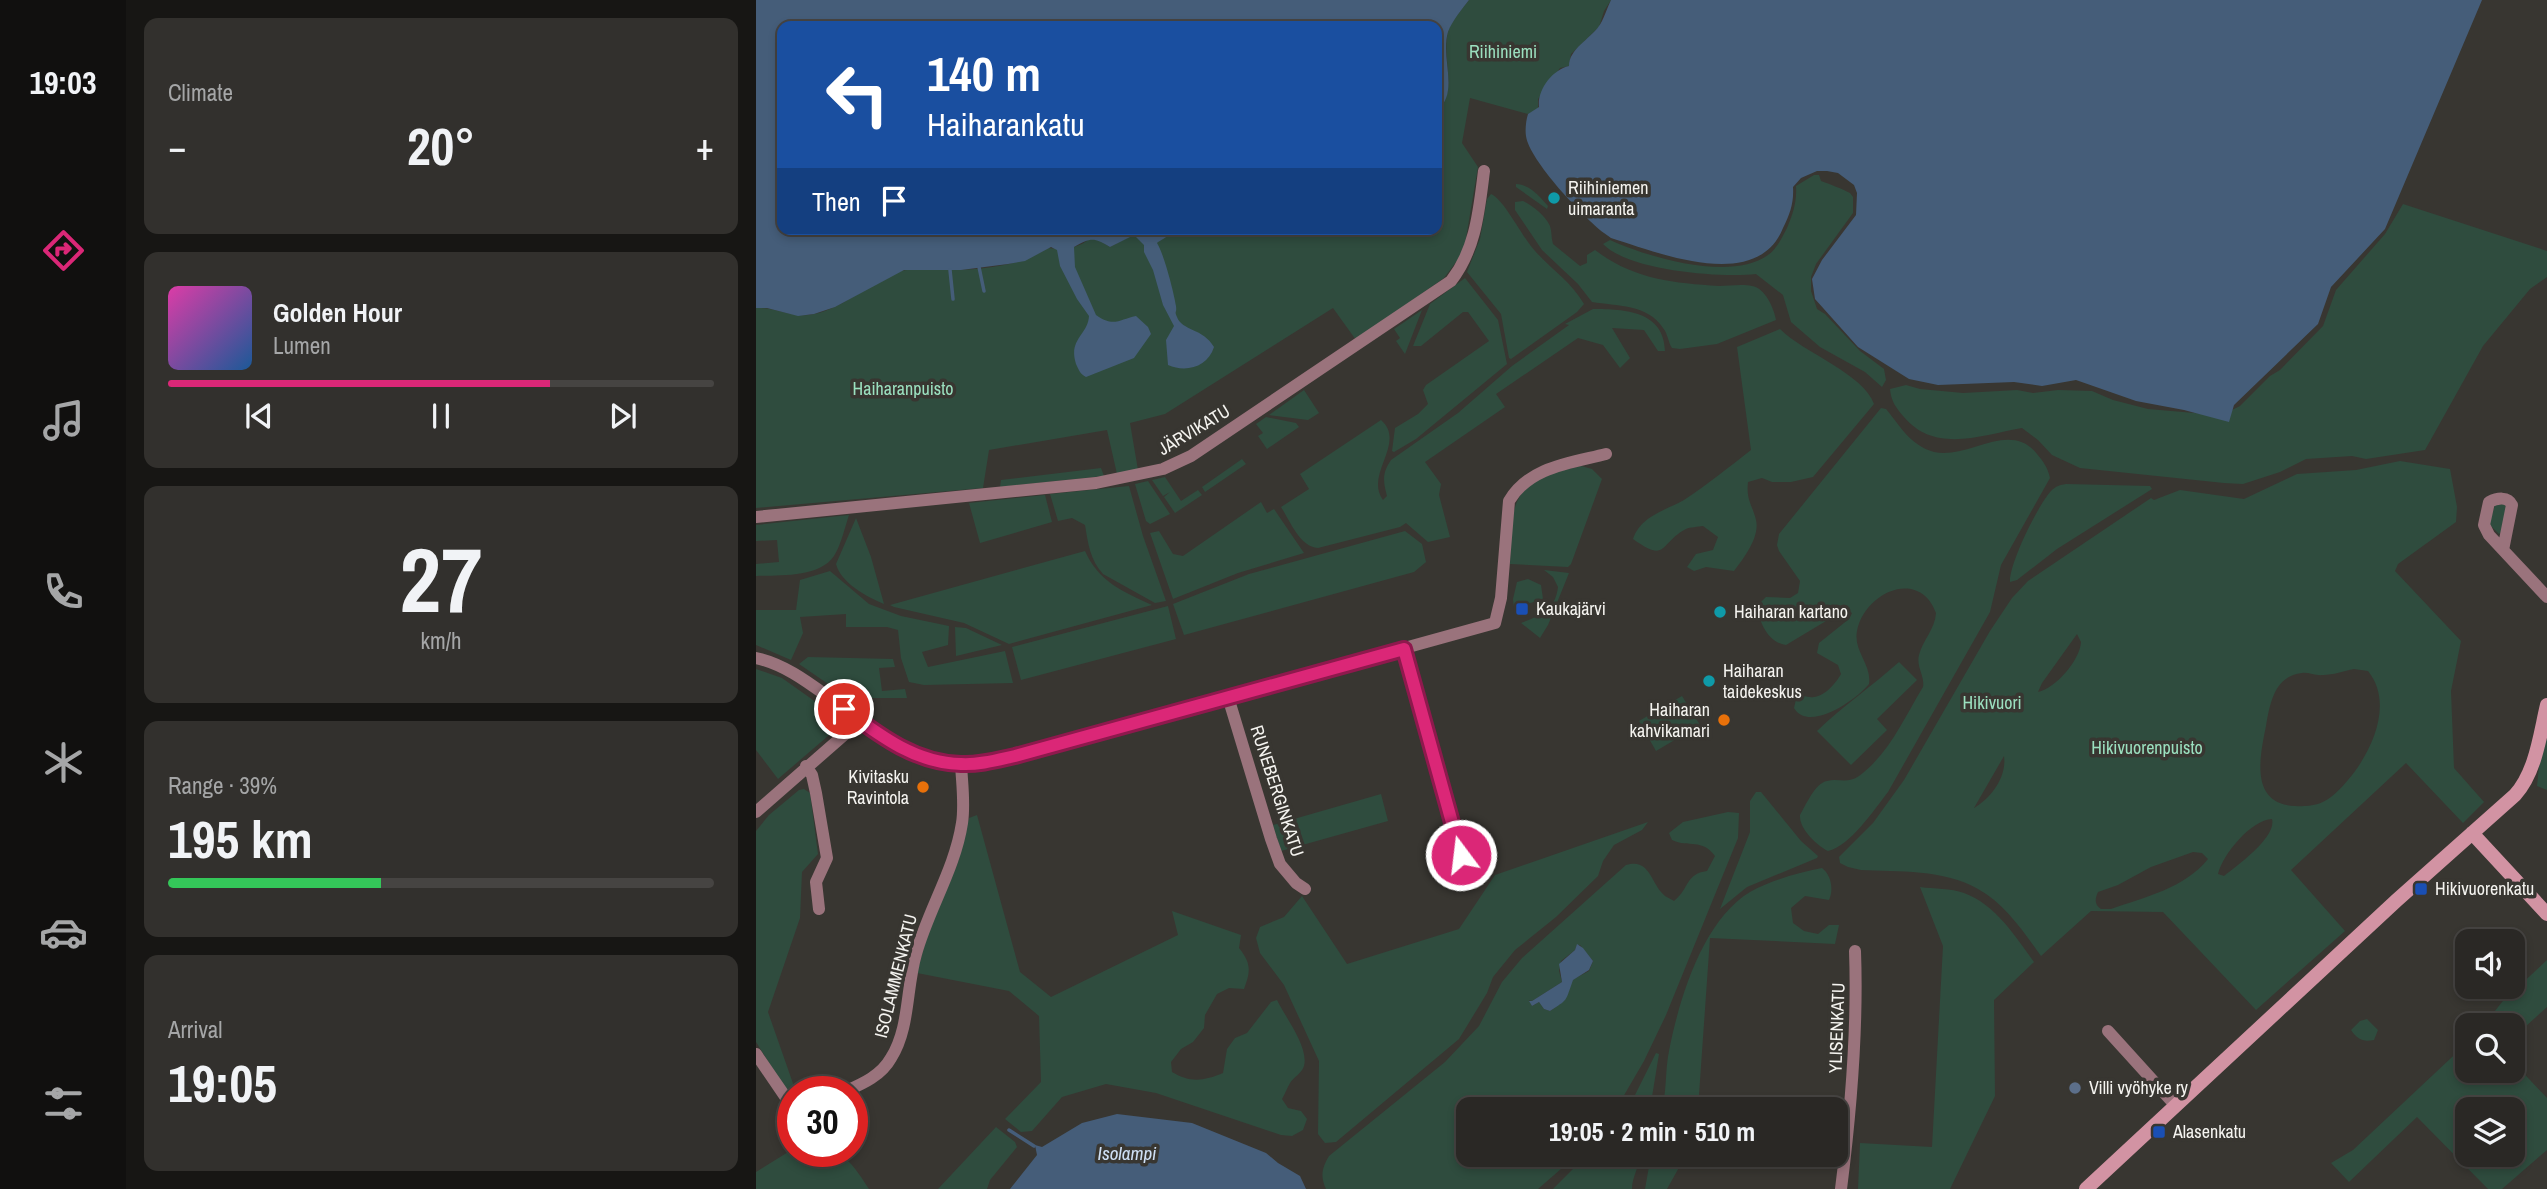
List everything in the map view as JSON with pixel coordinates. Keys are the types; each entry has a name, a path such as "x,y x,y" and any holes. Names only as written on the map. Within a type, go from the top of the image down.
{"street":[{"name":"JÄRVIKATU","path":"756,517 1096,482 1152,472 1191,456 1451,281 1463,265 1472,245 1484,171"},
{"path":"756,658 793,672 860,721 909,752 961,764 1015,756 1495,623 1501,598 1508,501 1516,488 1542,471 1606,454"},
{"path":"2503,550 2547,597"},
{"path":"1404,649 1461,855"},
{"name":"RUNEBERGINKATU","path":"1228,697 1280,864 1296,883 1305,889"},
{"path":"2086,1189 2515,795 2525,782 2547,705"},
{"path":"756,811 860,721"},
{"name":"ISOLAMMENKATU","path":"868,1081 890,1061 901,1040 916,953 928,915 953,859 962,824 964,803 961,764"},
{"path":"806,766 812,775 827,858 816,882 819,909"},
{"path":"2472,833 2547,914"},
{"name":"YLISENKATU","path":"1841,1189 1850,1120 1857,1003 1855,951"},
{"path":"2108,1031 2176,1106"},
{"path":"756,1054 777,1087"}],"green space":[{"name":"Haiharanpuisto","path":"1469,0 1611,0 1599,27 1571,54 1569,66 1560,68 1538,99 1538,109 1528,114 1470,98 1462,143 1478,167 1465,244 1459,258 1444,278 1356,340 1333,308 1165,414 1130,423 1138,470 1117,474 1107,430 989,450 983,488 756,508 756,308 799,315 814,314 837,306 901,271 998,266 1024,259 1048,248 1075,247 1089,239 1097,239 1110,247 1132,235 1140,239 1157,235 1442,235 1442,105 1448,84 1446,42 1457,15"},
{"path":"1814,175 1819,175 1821,181 1850,193 1853,197 1853,213 1816,264 1811,277 1811,291 1817,309 1860,351 1884,369 1886,380 1882,387 1865,372 1820,347 1791,322 1783,295 1756,274 1721,275 1676,271 1633,261 1603,244 1610,240 1666,259 1712,267 1752,263 1768,255 1777,246 1793,213 1796,186"},
{"path":"1516,184 1526,186 1534,192 1548,206 1547,209 1516,187"},
{"path":"1491,194 1505,208 1534,250 1572,287 1584,304 1577,312 1511,359 1501,314 1467,272 1480,239 1487,199"},
{"path":"1523,201 1548,222 1553,244 1580,266 1587,263 1587,255 1595,250 1609,260 1654,278 1702,285 1752,286 1765,294 1776,320 1717,344 1672,348 1665,330 1649,314 1631,308 1592,302 1578,284 1542,250 1515,210 1515,202"},
{"path":"2403,204 2547,251 2547,277 2530,289 2483,346 2425,450 2366,459 2352,456 2306,459 2280,472 2243,484 2224,483 2080,468 2052,455 2022,428 1975,437 1944,439 1916,428 1893,401 1890,389 1906,385 1963,393 2017,390 2033,393 2058,390 2092,391 2113,400 2148,409 2206,414 2230,411 2240,406 2270,376 2280,370 2323,326 2336,290 2385,234"},
{"path":"1465,278 1498,320 1507,364 1416,439 1394,452 1395,428 1418,414 1428,404 1423,390 1426,385 1489,341 1468,312 1463,312 1421,346 1413,346 1430,304"},
{"path":"1593,309 1630,312 1650,320 1663,338 1665,351 1658,351 1644,330 1612,328 1630,358 1620,368 1603,345 1578,338 1496,394 1505,407 1425,462 1441,484 1439,495 1450,537 1428,542 1406,523 1400,527 1318,548 1306,543 1296,532 1281,507 1309,489 1300,474 1381,420 1388,429 1390,439 1378,480 1383,500 1387,496 1385,473 1391,460 1458,413 1512,366 1569,325 1565,324"},
{"path":"1422,310 1405,354 1396,341 1400,338 1394,329"},
{"path":"1780,329 1846,373 1868,393 1874,404 1813,477 1791,482 1772,482 1762,478 1748,482 1749,498 1757,527 1746,554 1734,571 1706,567 1694,571 1687,567 1696,554 1713,550 1718,537 1703,526 1692,527 1677,534 1658,551 1633,539 1647,519 1684,500 1751,450 1737,347"},
{"path":"1304,390 1319,413 1308,420 1269,415"},
{"path":"1881,408 1886,409 1918,445 1934,452 1961,451 2002,440 2026,444 2043,462 2050,478 2001,565 1990,612 1888,792 1853,835 1828,851 1814,841 1802,826 1800,815 1819,786 1827,781 1859,776 1887,746 1923,687 1919,655 1936,613 1928,599 1917,591 1905,588 1881,596 1862,617 1856,638 1868,671 1869,684 1844,705 1821,716 1810,717 1801,715 1794,708 1797,695 1818,696 1839,678 1841,674 1838,665 1817,653 1819,643 1849,619 1852,613 1846,609 1786,645 1769,636 1760,618 1758,605 1766,597 1790,598 1798,593 1800,581 1779,551 1779,534"},
{"path":"1266,417 1296,423 1299,427 1267,449 1258,436 1263,433 1256,424"},
{"path":"1242,459 1246,464 1205,492 1202,487"},
{"name":"Hikivuorenpuisto","path":"2400,461 2450,469 2457,507 2456,522 2398,564 2395,571 2461,641 2451,691 2454,768 2484,802 2463,823 2406,763 2291,870 2345,931 2256,1010 2163,912 2091,911 2041,956 2005,910 1978,889 1936,875 1861,870 1840,863 1839,857 1873,823 1904,780 1990,631 2012,598 2028,581 2151,498 2154,500 2180,490 2244,499 2297,474 2356,470","holes":["2077,634 2081,642 2080,649 2072,665 2052,685 2038,692","2354,669 2368,671 2377,686 2380,703 2373,739 2355,772 2327,800 2305,806 2280,803 2270,797 2264,788 2260,764 2269,709 2275,692 2285,679 2293,675 2327,675","2004,756 2003,772 1996,786 1986,799 1974,808","2272,819 2269,834 2263,842 2224,876 2218,874 2232,848 2255,825","2193,852 2202,853 2208,859 2188,877 2164,890 2111,909 2101,909 2096,901 2098,892 2118,885 2151,867"]},
{"path":"1581,466 1592,469 1602,479 1571,564 1568,567 1510,564 1511,527 1520,496 1542,476"},
{"path":"1101,468 1104,476 1000,487 1001,480"},
{"path":"1165,477 1181,501 1198,490 1202,495 1175,513 1164,497 1170,492 1163,496 1152,480"},
{"path":"1148,481 1170,514 1150,524 1146,521 1135,484"},
{"path":"2066,484 2150,486 2152,489 2057,549 2017,580 2010,582 2019,549 2045,498 2053,489"},
{"path":"1129,486 1166,601 1155,603 1103,574 1092,557 1085,525 1072,518 1058,521 1050,494"},
{"path":"1045,495 1052,522 980,543 969,503"},
{"path":"1261,502 1267,513 1274,509 1304,553 1238,573 1173,599 1150,533 1159,531 1173,554 1183,556"},
{"path":"2503,504 2507,507 2502,532 2499,534 2489,524 2495,505"},
{"path":"849,515 839,547 827,563 809,572 756,576 756,564 779,562 777,540 756,541 756,525"},
{"path":"856,518 871,557 884,604 849,583 836,564"},
{"path":"1405,531 1422,544 1426,562 1414,572 1184,635 1173,604 1249,574"},
{"path":"1085,551 1104,578 1121,590 1152,605 1009,644 964,623 890,605"},
{"path":"1544,570 1569,573 1540,638 1521,623 1546,611 1554,602 1558,587 1553,577"},
{"path":"830,571 869,604 901,616 949,626 948,645 922,652 928,667 1005,651 1013,683 924,685 909,682 901,658 898,630 887,627 846,627 846,614 800,617 803,633 791,660 756,645 756,610 796,610 800,580"},
{"path":"1528,579 1541,585 1543,599 1514,608 1517,582"},
{"path":"1168,606 1176,639 1021,680 1012,647"},
{"path":"955,627 966,628 1002,645 956,656"},
{"path":"808,657 893,659 895,667 879,668 882,691 905,689 907,698 870,698 869,712 799,664"},
{"path":"1899,662 1917,680 1877,719 1887,730 1851,765 1817,731"},
{"path":"756,669 782,678 837,717 835,730 778,779 756,750"},
{"path":"1682,696 1700,725 1656,751 1639,721"},
{"path":"2547,734 2547,790 2537,786"},
{"path":"804,789 810,793 818,854 802,872 800,918 768,1012 790,1076 777,1076 756,1042 756,831 769,815 799,790"},
{"path":"1756,792 1761,792 1801,841 1818,856 1747,887 1720,909 1750,832 1750,801"},
{"path":"1381,794 1388,821 1281,851 1273,825"},
{"path":"1728,812 1739,813 1738,838 1666,1015 1623,1097 1456,1097 1456,1167 1563,1167 1538,1189 1326,1189 1323,1172 1329,1156 1445,1062 1479,1026 1502,982 1522,958 1626,865 1634,864 1645,868 1664,896 1674,901 1691,878 1707,871 1715,856 1710,850 1700,845 1672,840 1669,833 1683,822","holes":["1577,945 1580,945 1593,961 1589,971 1572,980 1565,999 1559,1005 1550,1011 1544,1009 1539,1002 1532,1006 1529,1000 1532,1001 1562,982 1559,971 1561,961 1575,950"]},
{"path":"977,815 1020,972 1051,997 1178,935 1172,911 1241,935 1239,948 1249,967 1244,989 1229,988 1217,994 1205,1015 1204,1028 1171,1062 1172,1072 1197,1080 1223,1073 1227,1049 1235,1038 1247,1033 1271,1002 1277,1000 1295,1032 1305,1058 1303,1068 1290,1083 1282,1099 1288,1108 1301,1111 1307,1119 1303,1130 1292,1136 1281,1135 1156,1093 1106,1084 1062,1097 1032,1131 1021,1132 1005,1119 1041,1082 1039,1016 1009,991 917,973 928,932 957,865 969,818"},
{"path":"1648,822 1642,830 1614,845 1603,861 1598,876 1556,917 1515,950 1493,977 1487,993 1459,1039 1336,1142 1325,1143 1318,1134 1319,1061 1284,985 1260,953 1256,938 1260,927 1284,917 1302,896 1347,964 1459,929 1495,875"},
{"path":"1822,868 1828,874 1831,882 1829,900 1805,896 1791,908 1793,923 1804,931 1818,934 1829,925 1839,925 1835,944 1710,938 1699,1097 1665,1097 1673,1030 1687,985 1706,941 1733,905 1750,892 1785,877"},
{"path":"1920,887 1954,890 1986,905 2004,922 2034,962 1994,1000 1995,1096 1950,1189 1858,1189 1860,1143 1932,1147 1943,946"},
{"path":"2547,960 2547,1007 2525,1027 2525,1013 2493,1013 2505,999 2525,999 2525,981"},
{"path":"2367,1019 2378,1030 2374,1040 2361,1040 2351,1030 2360,1021"},
{"path":"1656,1053 1659,1054 1652,1097 1634,1097"},
{"path":"2455,1054 2455,1083 2525,1083 2525,1075 2547,1098 2547,1150 2502,1189 2488,1189 2466,1167 2525,1167 2525,1097 2455,1097 2455,1156 2417,1117 2349,1182 2331,1163 2353,1150"},
{"path":"996,1127 1015,1142 1017,1147 990,1180 987,1189 938,1189"},
{"path":"777,1159 777,1167 853,1167 869,1189 756,1189 756,1172"},
{"path":"1575,1167 1637,1167 1632,1189 1553,1189"},
{"path":"1649,1167 1679,1167 1667,1189 1645,1189"}],"water":[{"path":"756,0 1469,0 1448,32 1448,84 1442,105 1442,21 777,21 777,235 1134,235 1110,247 1096,240 1088,240 1074,247 1075,267 1096,315 1112,322 1136,316 1148,327 1151,334 1134,358 1086,377 1081,373 1074,356 1076,343 1089,316 1060,266 1057,250 1051,247 1025,261 1008,264 961,270 904,270 835,307 814,314 798,316 756,308"},
{"path":"1611,0 2482,0 2385,229 2331,287 2318,324 2234,405 2229,422 2136,401 2076,380 2042,386 2014,382 1938,385 1909,379 1858,347 1815,299 1812,279 1822,260 1856,215 1857,193 1854,185 1838,173 1817,171 1801,178 1793,187 1791,208 1783,228 1770,248 1752,259 1730,264 1705,263 1680,259 1611,238 1584,215 1547,173 1529,146 1526,122 1528,114 1539,107 1540,94 1547,82 1557,72 1569,66 1572,54 1595,31"},
{"path":"1134,235 1170,235 1157,243 1171,283 1177,317 1183,325 1204,336 1214,347 1202,364 1189,368 1168,365 1166,340 1174,326 1163,305 1153,270 1144,252 1144,245"},
{"path":"1577,944 1593,961 1589,970 1573,980 1565,1000 1550,1011 1544,1009 1539,1002 1532,1006 1529,1001 1562,982 1559,964 1575,950"},
{"name":"Isolampi","path":"1117,1114 1192,1123 1266,1153 1300,1176 1306,1189 1010,1189 1037,1155 1035,1145 1042,1147 1082,1123"}],"waterway":[{"path":"979,267 984,291"},
{"path":"950,270 953,299"},
{"path":"1009,1130 1034,1146"}],"place":[{"name":"Riihiniemen uimaranta","path":"1554,198"},
{"name":"Kaukajärvi","path":"1522,609"},
{"name":"Haiharan kartano","path":"1720,612"},
{"name":"Haiharan taidekeskus","path":"1709,681"},
{"name":"Haiharan kahvikamari","path":"1724,720"},
{"name":"Kivitasku Ravintola","path":"923,787"},
{"name":"Hikivuorenkatu","path":"2421,889"},
{"name":"Villi vyöhyke ry","path":"2075,1088"},
{"name":"Alasenkatu","path":"2159,1132"}],"route":[{"path":"844,709 893,744 909,752 943,762 976,763 1015,756 1404,649 1461,855"}],"park label":[{"name":"Riihiniemi","path":"1503,52"},
{"name":"Hikivuori","path":"1992,703"}]}
